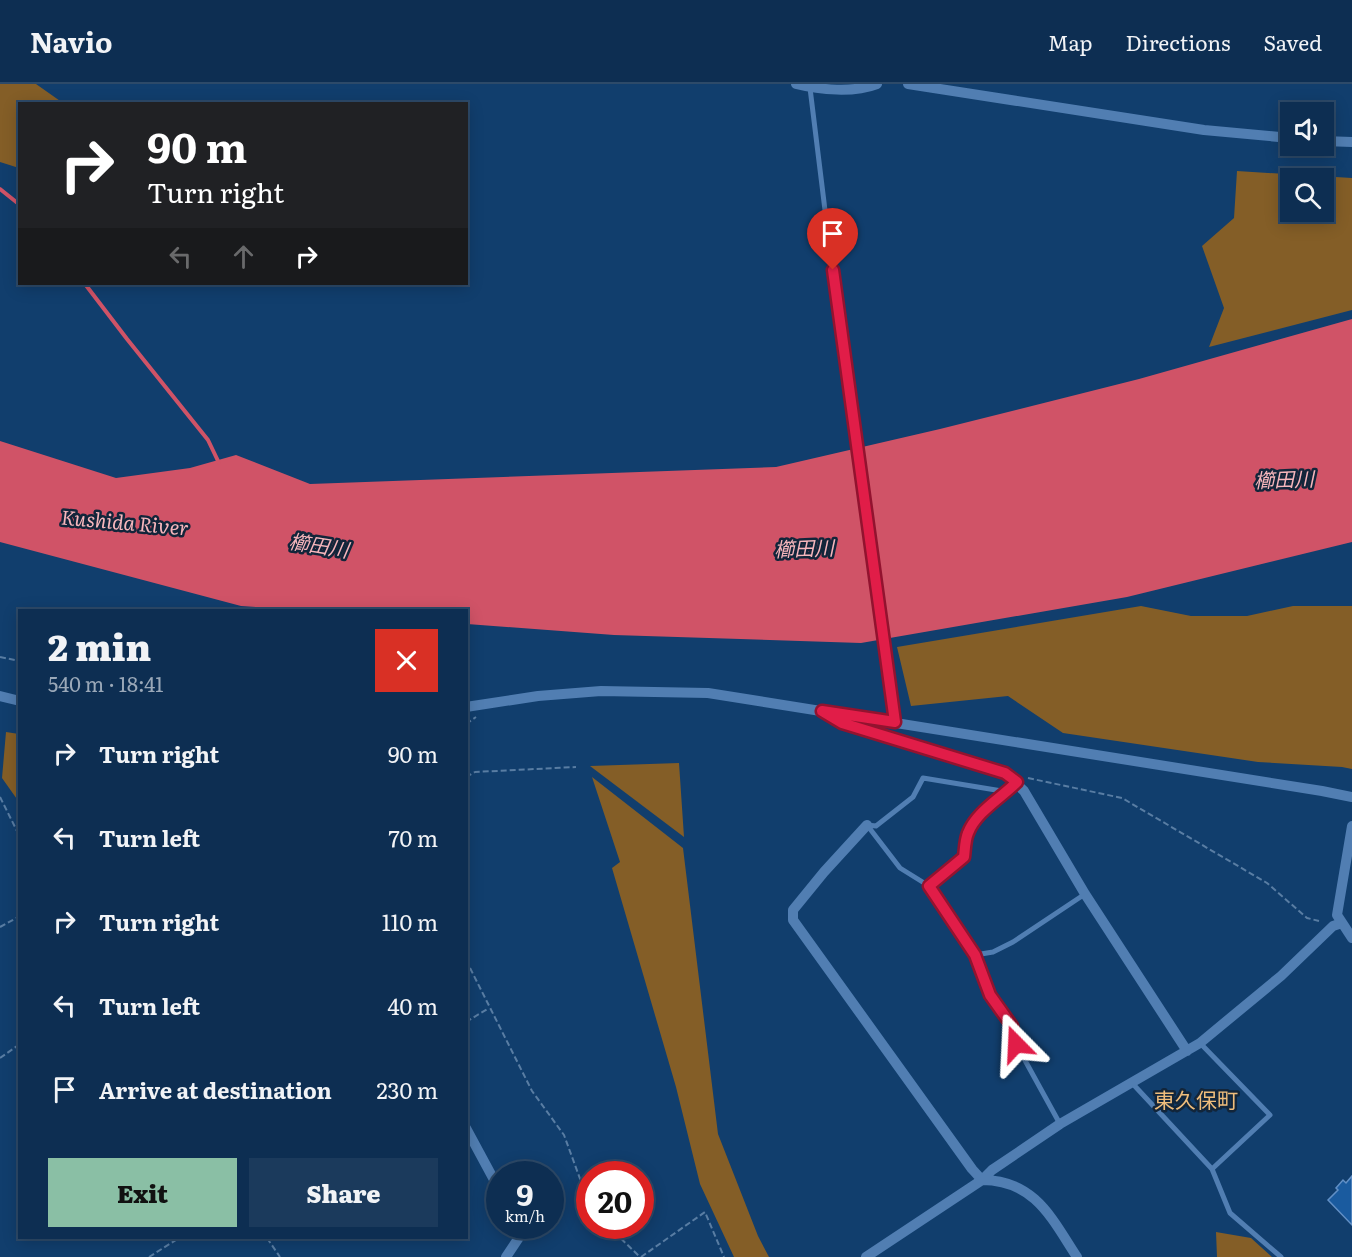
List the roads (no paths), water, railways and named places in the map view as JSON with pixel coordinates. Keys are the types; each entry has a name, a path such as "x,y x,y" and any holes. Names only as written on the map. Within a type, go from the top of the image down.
{"street":[{"path":"796,84 810,88 866,89 877,84"},
{"path":"908,84 1204,130 1280,137"},
{"path":"1334,141 1352,142"},
{"path":"468,707 538,696 601,691 708,693 1322,791 1352,798"},
{"path":"0,696 18,700"},
{"path":"822,711 842,723 1022,780 1024,791 1085,894 1187,1051"},
{"path":"867,825 793,910 793,920 982,1180"},
{"path":"1352,826 1337,915 1338,925 1352,938"},
{"path":"867,1257 982,1180 992,1170 1060,1124 1200,1043 1338,925"},
{"path":"468,1132 486,1165"},
{"path":"982,1180 997,1180 1031,1195 1043,1206 1077,1257"},
{"path":"506,1257 518,1239"}],"lane":[{"path":"810,88 847,379 895,722"},
{"path":"867,825 876,826 913,797 922,778 1008,792"},
{"path":"929,886 964,857 967,835 984,810 1022,780"},
{"path":"867,825 900,868 929,886 975,955 990,995 1012,1026 1016,1044 1060,1124"},
{"path":"975,955 993,952 1013,942 1085,894"},
{"path":"1200,1043 1270,1115 1212,1169"},
{"path":"1132,1083 1212,1169 1230,1213 1281,1257"}],"water":[{"path":"1352,319 1352,542 1127,597 861,643 614,635 468,624 468,609 282,609 241,606 0,542 0,441 116,478 190,468 236,455 310,484 776,467 1139,379"}],"waterway":[{"path":"0,189 18,203"},
{"path":"86,285 208,440 219,463"}],"district":[{"name":"東久保町","path":"1196,1098"}],"water label":[{"name":"櫛田川","path":"1284,478"},
{"name":"Kushida River","path":"125,521"},
{"name":"櫛田川","path":"319,544"},
{"name":"櫛田川","path":"804,547"}]}
